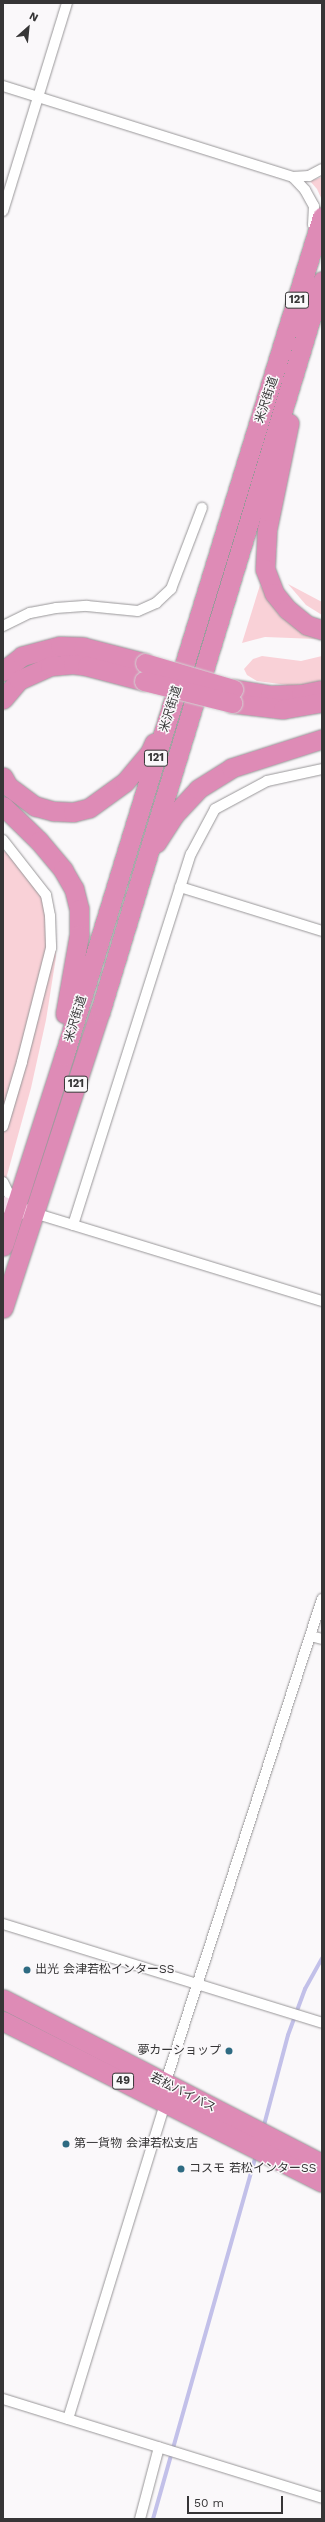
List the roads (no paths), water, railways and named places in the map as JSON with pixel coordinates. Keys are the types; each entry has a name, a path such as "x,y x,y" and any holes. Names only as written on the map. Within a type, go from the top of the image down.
{"highway":[{"name":"米沢街道","path":"3,1246 9,1206 38,1133 66,1048 322,217"},
{"name":"米沢街道","path":"3,1308 100,1012 145,859 322,281"},
{"path":"322,286 320,307 298,383 272,502 264,557 265,569 274,593 287,609 307,625 322,630"},
{"path":"3,671 22,656 60,646 83,647 144,672 283,709 322,702"},
{"path":"3,700 19,680 50,666 73,664 144,672"},
{"path":"233,696 301,694 322,689"},
{"path":"3,777 8,786 35,806 54,811 73,812 89,808 125,782 150,752 169,715"},
{"path":"145,859 174,815 198,789 231,768 322,739"},
{"path":"3,806 39,841 63,870 74,890 79,909 80,934 70,994 38,1133"},
{"name":"若松バイパス","path":"3,1999 165,2094"},
{"name":"若松バイパス","path":"3,2021 165,2094 246,2134 267,2145 322,2182"},
{"name":"若松バイパス","path":"267,2145 322,2164"}],"street":[{"path":"3,211 67,3"},
{"path":"3,86 293,178 309,176 322,169"},
{"path":"293,178 304,190 314,206 314,224 307,246 309,259"},
{"path":"3,626 30,613 56,608 87,606 138,611 156,604 171,589 202,508"},
{"path":"73,1225 191,854 215,810 267,781 322,769"},
{"path":"3,840 46,895 50,916 51,948 22,1062 3,1126"},
{"path":"180,887 322,931"},
{"path":"3,1182 9,1206 322,1301"},
{"path":"68,2419 165,2094 322,1599"},
{"path":"311,1636 322,1639"},
{"path":"3,1924 322,2023"},
{"path":"3,2399 322,2498"},
{"path":"140,2519 163,2449"}],"waterway":[{"path":"263,2129 288,2035 305,1989 322,1958"},
{"path":"153,2519 256,2155"}],"place":[{"name":"出光 会津若松インターSS","path":"27,1970"},
{"name":"夢カーショップ","path":"229,2051"},
{"name":"第一貨物 会津若松支店","path":"66,2144"},
{"name":"コスモ 若松インターSS","path":"181,2169"}]}
